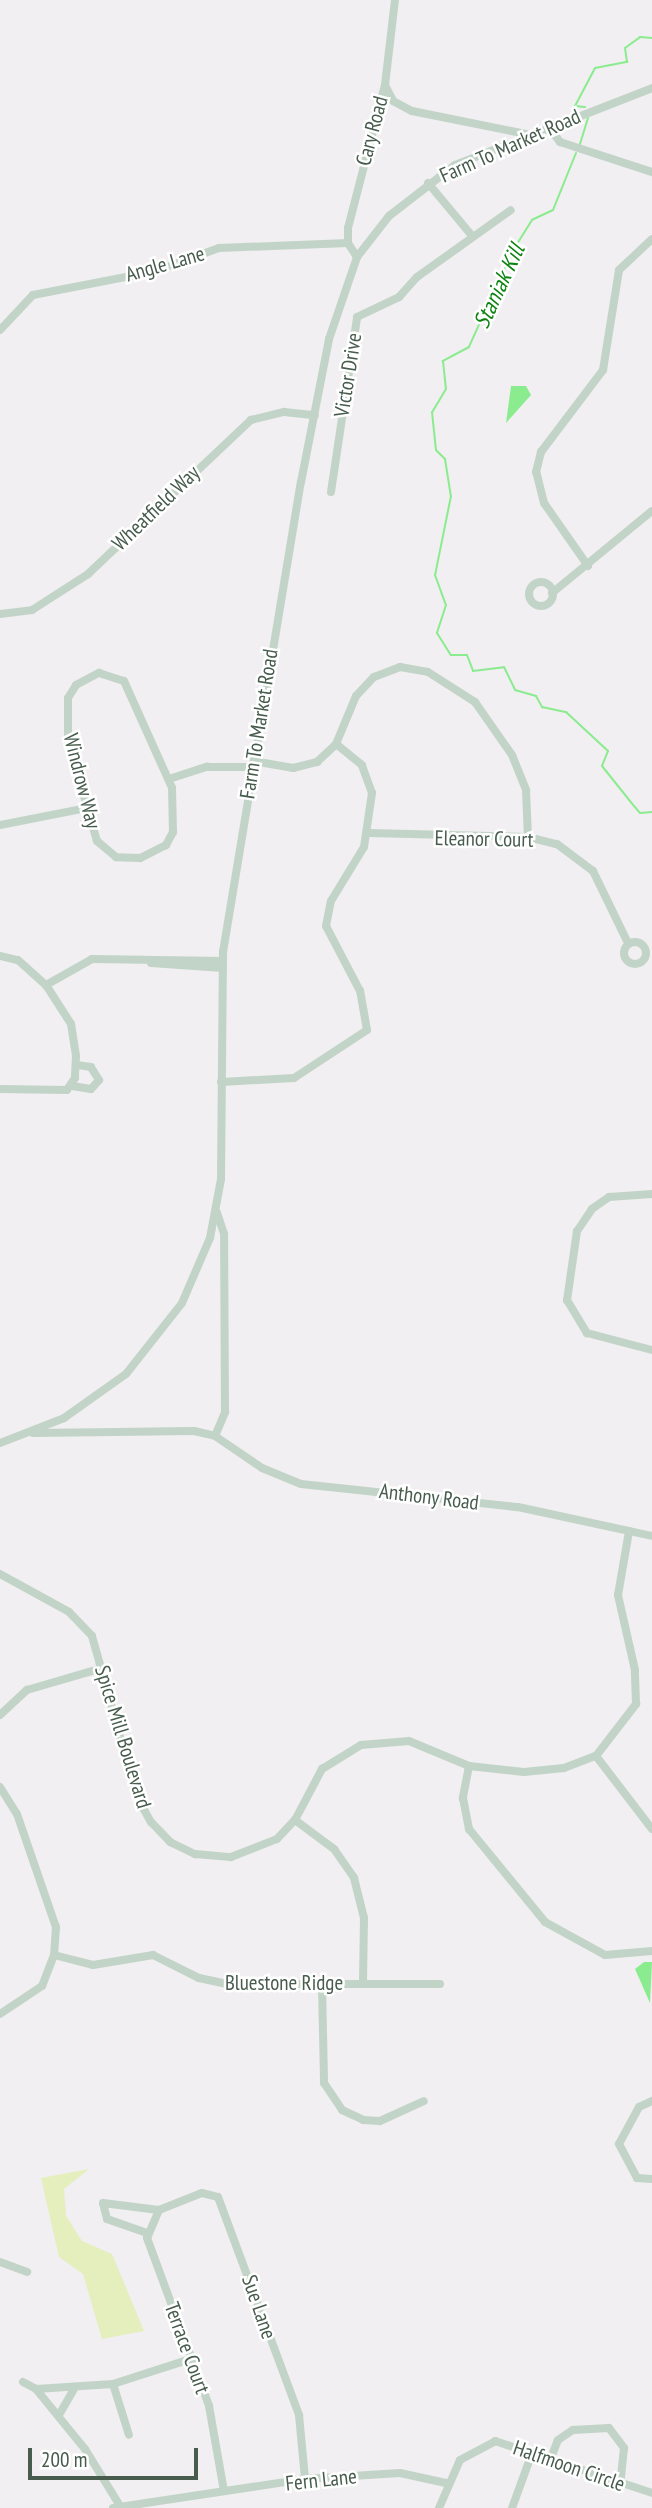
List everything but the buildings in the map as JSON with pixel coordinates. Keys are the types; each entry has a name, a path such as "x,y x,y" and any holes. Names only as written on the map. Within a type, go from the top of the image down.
{"street":[{"name":"Cary Road","path":"348,243 385,85 395,0"},
{"path":"385,85 393,101 412,111 526,134"},
{"name":"Farm To Market Road","path":"0,1443 33,1433 107,1389 155,1343 192,1284 217,1212 223,965 252,764 314,415 337,308 358,257 389,216 428,183 526,134 652,89"},
{"path":"548,126 560,142 652,173"},
{"path":"428,183 474,237"},
{"name":"Victor Drive","path":"331,492 357,317 399,297 417,276 512,210"},
{"path":"588,566 544,503 536,472 541,452 603,370 619,270 652,239"},
{"path":"348,243 358,257"},
{"name":"Angle Lane","path":"0,330 33,295 156,271 219,248 348,243"},
{"name":"Wheatfield Way","path":"0,614 32,610 88,574 251,421 284,412 314,415"},
{"path":"552,593 652,511"},
{"path":"169,779 206,766 252,764 301,767 325,757 336,744 356,696 374,677 400,667 436,675 475,702 516,762 528,800 528,837"},
{"name":"Windrow Way","path":"99,673 124,681 169,779 173,832 166,845 140,858 105,852 87,808 68,741 68,698 76,685 99,673"},
{"path":"221,1082 294,1078 366,1031 360,991 326,926 331,901 369,833 373,805 368,776 336,744"},
{"path":"0,825 87,808"},
{"name":"Eleanor Court","path":"369,833 528,837 556,844 584,862 628,943"},
{"path":"0,956 18,960 46,985 71,1024 76,1065 72,1086"},
{"path":"46,985 92,959 223,965"},
{"path":"0,1088 72,1086 91,1089 99,1080 95,1069 76,1065"},
{"path":"652,1194 609,1197 592,1209 577,1231 567,1300 587,1333 652,1350"},
{"path":"215,1436 225,1412 224,1234 217,1212"},
{"name":"Anthony Road","path":"33,1433 194,1431 215,1436 262,1468 301,1484 518,1507 652,1536"},
{"path":"629,1531 618,1595 635,1670 636,1704 596,1756 652,1829"},
{"name":"Spice Mill Boulevard","path":"0,1574 79,1619 92,1636 137,1797 170,1842 195,1854 231,1857 265,1847 295,1820 322,1769 361,1745 409,1741 470,1766 540,1771 596,1756"},
{"path":"0,1716 27,1690 102,1668"},
{"path":"470,1766 463,1798 469,1829 545,1922 605,1955 652,1951"},
{"path":"0,1787 17,1814 54,1913 54,1955 42,1986 0,2014"},
{"path":"295,1820 334,1849 354,1878 364,1918 363,1983"},
{"name":"Bluestone Ridge","path":"54,1955 93,1965 153,1955 212,1983 440,1984"},
{"path":"322,1985 324,2083 342,2110 363,2120 380,2121 424,2101"},
{"path":"652,2101 639,2107 619,2144 637,2178 652,2179"},
{"name":"Sue Lane","path":"159,2210 202,2193 221,2202 299,2415 305,2479"},
{"path":"103,2203 159,2210 147,2233 107,2219 103,2203"},
{"name":"Terrace Court","path":"147,2233 216,2433 224,2491"},
{"path":"0,2262 27,2272"},
{"path":"36,2389 74,2389 113,2384 191,2359"},
{"path":"23,2382 36,2389 59,2415 116,2507"},
{"path":"113,2384 129,2435"},
{"path":"59,2415 74,2389"},
{"path":"551,2458 558,2440 573,2430 609,2428 624,2448 620,2484"},
{"name":"Halfmoon Circle","path":"439,2508 446,2483 460,2460 486,2443 503,2442 652,2493"},
{"path":"512,2508 532,2454"},
{"name":"Fern Lane","path":"116,2507 305,2479 400,2473 446,2483"}],"shaded area":[{"path":"511,386 526,386 531,395 506,423"},
{"path":"644,1962 652,1962 650,2003 635,1969"},
{"path":"89,2169 64,2189 66,2216 82,2241 112,2254 144,2331 102,2339 83,2274 59,2257 41,2178"}],"waterway":[{"name":"Staniak Kill","path":"585,107 575,106 595,68 627,62 625,48 640,37 652,38"},
{"name":"Staniak Kill","path":"580,144 588,117"},
{"name":"Staniak Kill","path":"576,153 553,210 532,220 512,252 469,347 443,361 446,389 432,412 436,450 445,459 451,496 435,575 446,605 437,633 451,655 467,655 473,671 504,667 515,690 536,696 542,707 566,712 608,751 602,766 640,813 652,812"}]}
